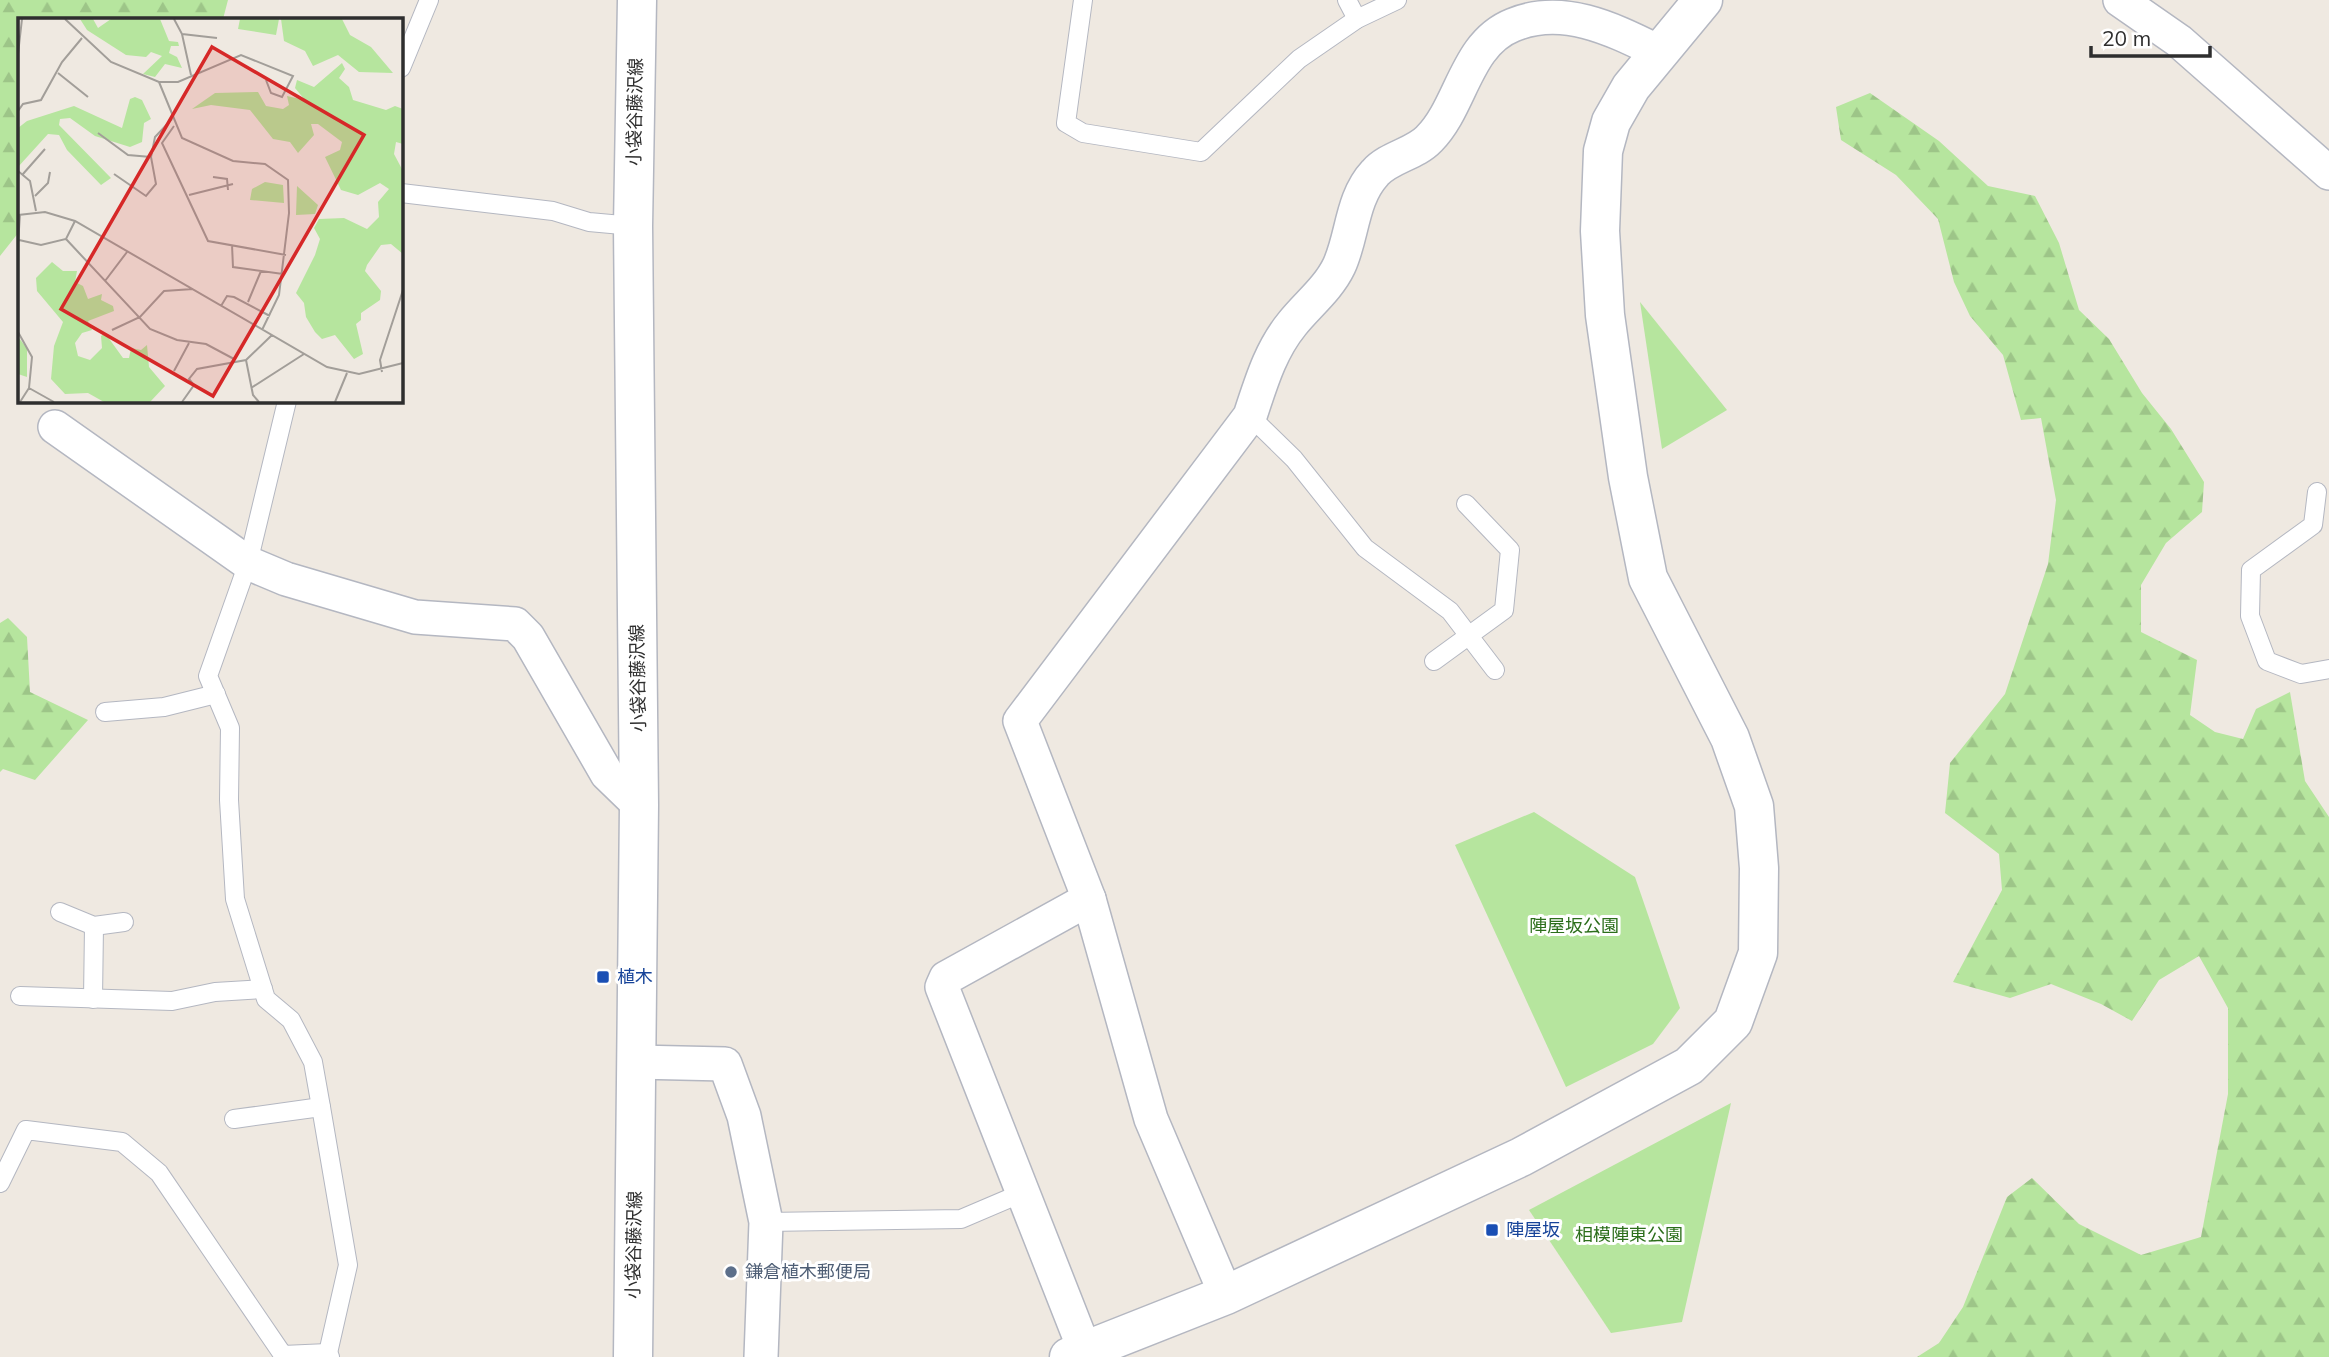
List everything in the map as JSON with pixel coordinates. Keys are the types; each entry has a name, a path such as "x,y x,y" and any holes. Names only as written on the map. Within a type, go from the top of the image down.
{"street":[{"name":"小袋谷藤沢線","path":"633,1357 639,805 633,226 637,0"},
{"path":"2120,0 2179,41 2329,173"},
{"path":"1089,899 946,978 942,987 1022,1193 1077,1354 1226,1295 1521,1157 1689,1066 1733,1022 1758,953 1759,868 1754,806 1730,738 1648,578 1628,477 1605,315 1600,231 1603,151 1611,122 1631,87 1693,3"},
{"path":"1226,1295 1151,1119 1089,899 1020,721 1250,415 1270,357 1339,267 1364,189 1376,172 1429,139 1475,58 1494,37 1509,26 1529,19 1560,17 1586,20 1659,52"},
{"path":"55,427 248,562 286,579 415,617 515,624 528,637 607,774 639,805"},
{"path":"636,1062 726,1064 744,1116 766,1222 761,1357"}],"lane":[{"path":"402,66 429,0"},
{"path":"1083,0 1066,123 1083,133 1201,152 1299,59 1357,19 1397,0"},
{"path":"1347,0 1357,19"},
{"path":"402,193 554,211 590,222 633,226"},
{"path":"0,1183 26,1130 122,1142 159,1173 283,1354 329,1355 348,1265 313,1062 290,1020 266,999 235,899 229,800 230,729 208,676 248,562 287,402"},
{"path":"1250,415 1294,459 1365,548 1450,611 1495,670"},
{"path":"2317,492 2313,525 2251,570 2250,616 2267,661 2301,674 2329,669"},
{"path":"1434,661 1504,610 1510,550 1466,504"},
{"path":"105,712 164,707 216,694"},
{"path":"60,912 94,926 124,922"},
{"path":"93,999 94,926"},
{"path":"20,996 172,1001 215,992 263,989"},
{"path":"233,1119 321,1107"},
{"path":"766,1222 961,1219 1022,1193"}],"green space":[{"path":"0,0 228,0 223,18 18,18 18,233 0,256"},
{"path":"1870,93 1939,141 1988,186 2035,196 2059,243 2079,310 2109,339 2142,393 2171,429 2204,482 2202,512 2166,543 2141,585 2141,632 2197,660 2190,715 2215,732 2243,739 2256,709 2290,692 2305,781 2329,817 2329,1357 1917,1357 1939,1343 1963,1307 2007,1197 2032,1178 2079,1224 2141,1255 2201,1237 2228,1094 2228,1008 2199,956 2159,980 2132,1021 2101,1004 2051,984 2010,998 1953,982 2002,890 1999,854 1945,813 1950,763 2005,694 2048,564 2056,500 2041,418 2021,420 2003,355 1970,316 1954,282 1938,219 1896,175 1841,140 1836,107"},
{"path":"1640,302 1727,410 1662,449"},
{"path":"8,618 27,637 30,692 88,720 35,780 3,769 0,772 0,623"},
{"name":"陣屋坂公園","path":"1534,812 1635,877 1680,1008 1653,1044 1566,1087 1455,845"},
{"name":"相模陣東公園","path":"1731,1103 1682,1322 1611,1333 1529,1210"}],"place":[{"name":"植木","path":"603,977"},
{"name":"陣屋坂","path":"1492,1230"},
{"name":"鎌倉植木郵便局","path":"731,1272"}]}
